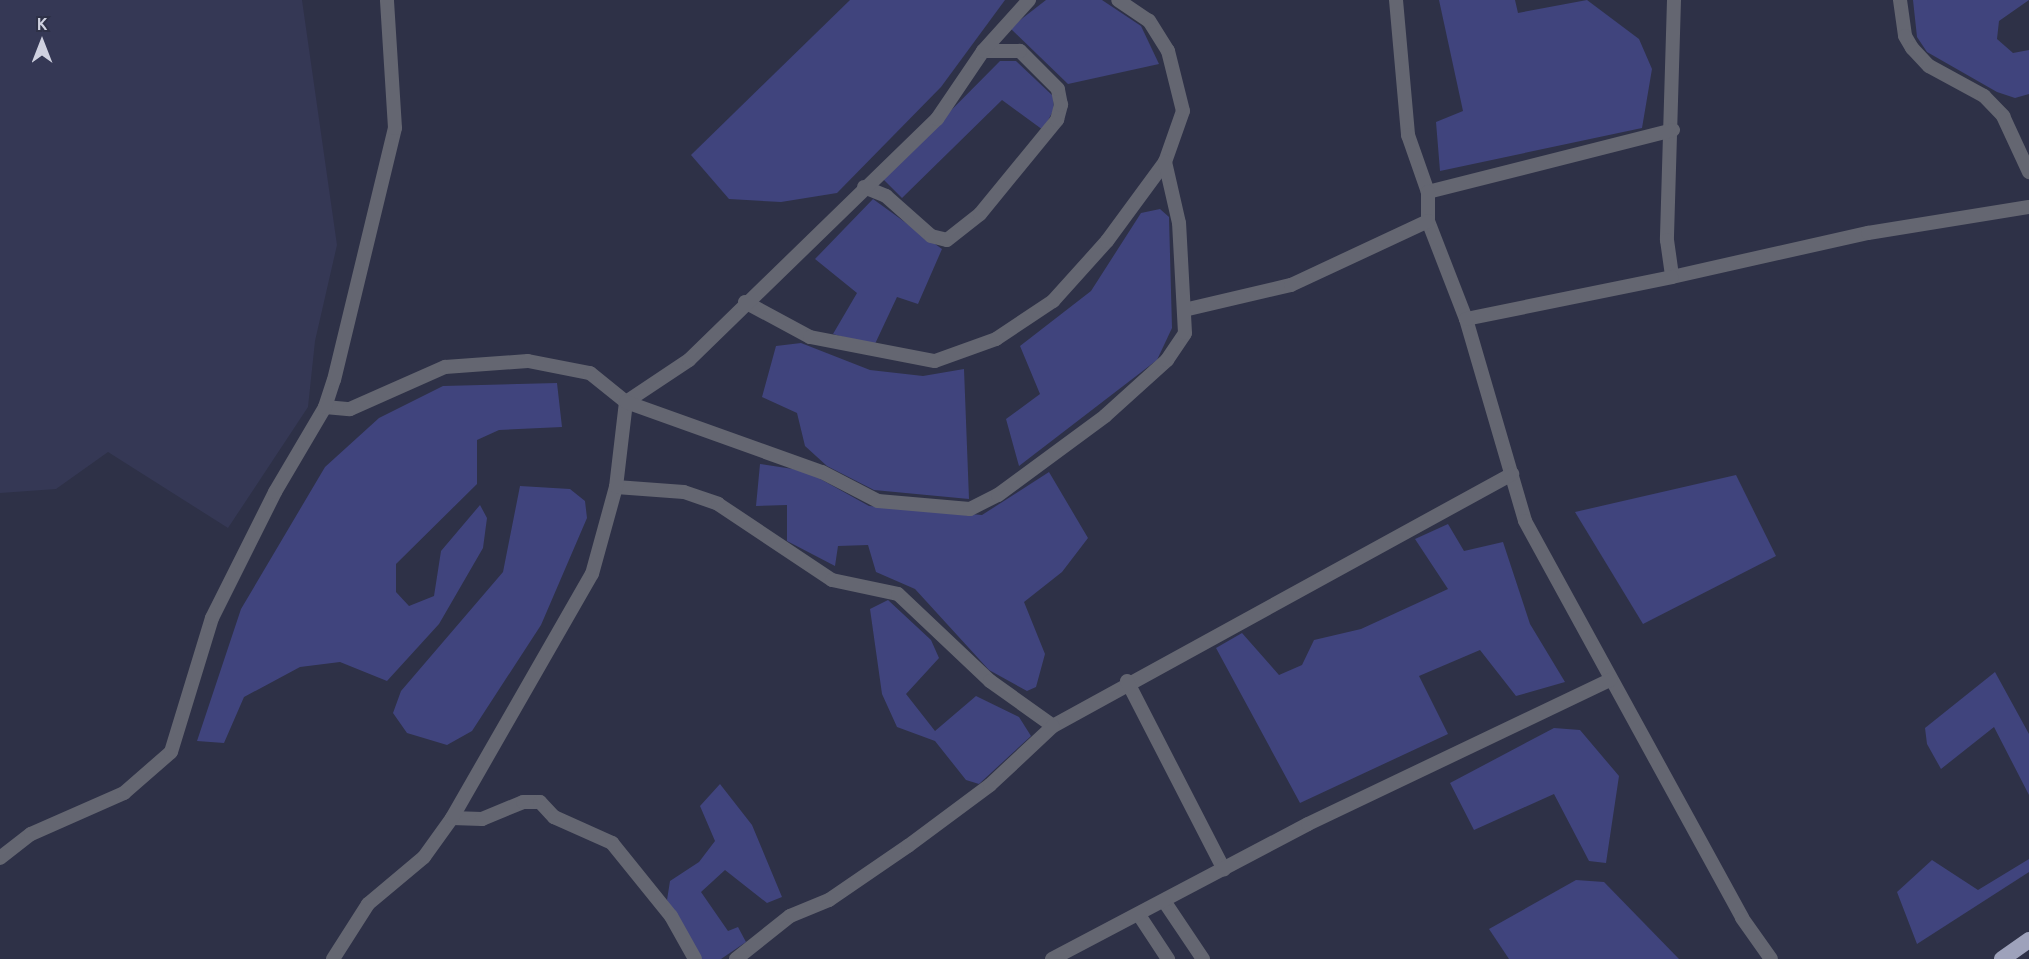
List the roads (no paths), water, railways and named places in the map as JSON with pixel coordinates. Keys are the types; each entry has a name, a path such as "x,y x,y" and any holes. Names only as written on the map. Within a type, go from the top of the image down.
{"highway":[{"path":"2002,959 2029,940"}],"street":[{"path":"0,858 31,834 124,793 171,752 212,618 275,492 325,408 395,128 387,0"},
{"path":"333,959 368,904 424,857 452,818 592,574 616,487 626,402 689,360 745,302 937,119 983,51 1029,0"},
{"path":"745,302 810,337 935,362 996,339 1053,301 1107,241 1165,162 1183,111 1168,51 1149,21 1118,0"},
{"path":"1396,0 1408,135 1428,192 1428,221 1466,319 1526,521 1610,680 1742,918 1771,959"},
{"path":"1672,277 1667,240 1674,130 1668,100 1674,0"},
{"path":"1900,0 1905,36 1912,48 1929,66 1984,96 2003,116 2029,172"},
{"path":"864,187 886,196 931,236 947,240 980,214 1057,120 1061,105 1058,89 1020,51 983,51"},
{"path":"1428,192 1674,130"},
{"path":"325,408 350,409 445,367 528,362 590,373 626,402 822,472 878,501 970,509 998,495 1105,416 1167,360 1185,333 1179,223 1165,162"},
{"path":"1466,319 1672,277 1868,233 2029,207"},
{"path":"1184,310 1291,285 1428,221"},
{"path":"736,959 790,916 829,900 908,846 990,785 1053,726 1127,681 1512,474"},
{"path":"616,487 684,492 718,504 832,580 898,594 941,629 990,681 1053,726"},
{"path":"1052,959 1224,870 1610,680"},
{"path":"1127,681 1224,870"},
{"path":"452,818 482,819 523,802 540,802 554,817 612,843 671,916 695,959"},
{"path":"1164,901 1203,959"},
{"path":"1139,915 1167,959"}]}
